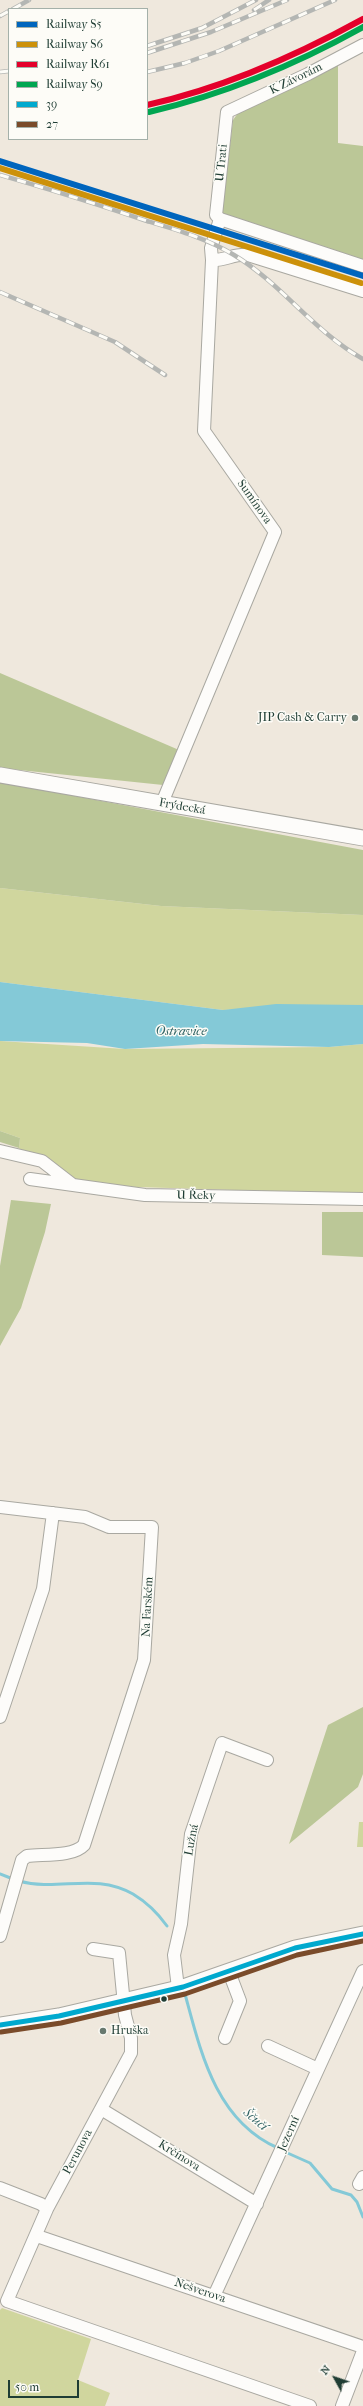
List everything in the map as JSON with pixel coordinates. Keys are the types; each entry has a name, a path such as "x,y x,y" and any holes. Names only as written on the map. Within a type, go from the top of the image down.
{"main road":[{"name":"Frýdecká","path":"0,775 363,838"},
{"path":"0,2025 42,2019 178,1988 229,1972 295,1948 363,1934"}],"street":[{"name":"K Závorám","path":"227,112 308,74 363,45"},
{"name":"U Trati","path":"218,217 227,112"},
{"name":"Sumínova","path":"162,803 275,532 204,430 212,260 211,248 218,217"},
{"path":"218,217 363,266"},
{"path":"212,260 220,261 240,254 248,255 363,291"},
{"path":"0,1151 42,1161 73,1185"},
{"name":"U Řeky","path":"30,1179 145,1195 363,1199"},
{"path":"0,1507 53,1513 43,1589 0,1717"},
{"name":"Na Farském","path":"0,1936 22,1860 28,1856 72,1852 80,1849 84,1845 123,1732 144,1660 152,1527 109,1527 85,1517 53,1513"},
{"name":"Lužná","path":"178,1988 174,1955 181,1924 191,1834 222,1743 267,1760"},
{"name":"Perunova","path":"93,1949 119,1953 124,2001 131,2038 131,2053 47,2209 37,2236 7,2301 310,2406"},
{"name":"Jezerní","path":"214,2296 363,1971"},
{"path":"224,2038 240,2001 229,1972"},
{"path":"268,2046 318,2069"},
{"name":"Krčínova","path":"101,2108 257,2204"},
{"path":"0,2188 41,2204 47,2209"},
{"name":"Nešverova","path":"37,2236 363,2347"},
{"path":"342,2406 363,2351"}],"green space":[{"path":"338,63 338,143 363,146 363,260 222,214 233,120 238,113"},
{"path":"0,673 179,750 163,785 0,768"},
{"path":"0,782 363,850 363,915 161,906 0,888"},
{"path":"0,888 161,906 363,915 363,1005 223,1010 0,982"},
{"path":"0,1041 125,1049 329,1047 363,1044 363,1194 73,1185 67,1173 27,1163 19,1148 20,1138 0,1131"},
{"path":"0,1131 20,1138 19,1148 0,1142"},
{"path":"11,1200 51,1204 45,1232 21,1308 0,1346 0,1266"},
{"path":"322,1212 363,1212 363,1257 322,1255"},
{"path":"363,1707 363,1774 358,1787 289,1844 328,1725"},
{"path":"359,1822 363,1822 363,1847 357,1847"},
{"path":"2,2308 91,2339 78,2380 110,2393 105,2406 0,2406 0,2310"}],"water":[{"name":"Ostravice","path":"0,982 223,1010 276,1004 363,1005 363,1044 329,1047 203,1044 125,1049 87,1043 0,1041"}],"waterway":[{"name":"Ščučí","path":"0,1874 13,1879"},
{"name":"Ščučí","path":"19,1881 48,1885 90,1883 104,1884 119,1888 133,1894 148,1904 167,1926"},
{"name":"Ščučí","path":"185,1994 205,2062 214,2083 226,2103 240,2121 257,2136 278,2148"},
{"name":"Ščučí","path":"283,2151 310,2163 332,2189 351,2195 357,2202 363,2217"}],"railway":[{"path":"15,8 29,0"},
{"path":"148,46 202,28 256,0"},
{"path":"254,10 269,0"},
{"path":"148,53 211,32 287,0"},
{"path":"148,72 185,63 219,51 335,0"},
{"path":"0,16 8,12"},
{"path":"0,72 8,71"},
{"path":"0,175 181,231 224,249 268,280 313,322 345,348 363,359"},
{"path":"72,190 93,198"},
{"path":"0,292 115,342 165,375"}],"rail line":[{"name":"R61","path":"148,105 204,90 258,70 311,46 363,19"},
{"name":"S9","path":"149,112 177,105 259,77 312,54 363,27"},
{"name":"S5","path":"0,161 363,276"},
{"name":"S6","path":"0,168 361,283"}],"transit line":[{"name":"39","path":"0,2025 59,2016 183,1987 295,1948 363,1934"},
{"name":"27","path":"1,2032 61,2023 185,1994 297,1955 363,1941"}],"place":[{"name":"JIP Cash & Carry","path":"355,718"},
{"name":"Hruška","path":"103,2031"}]}
